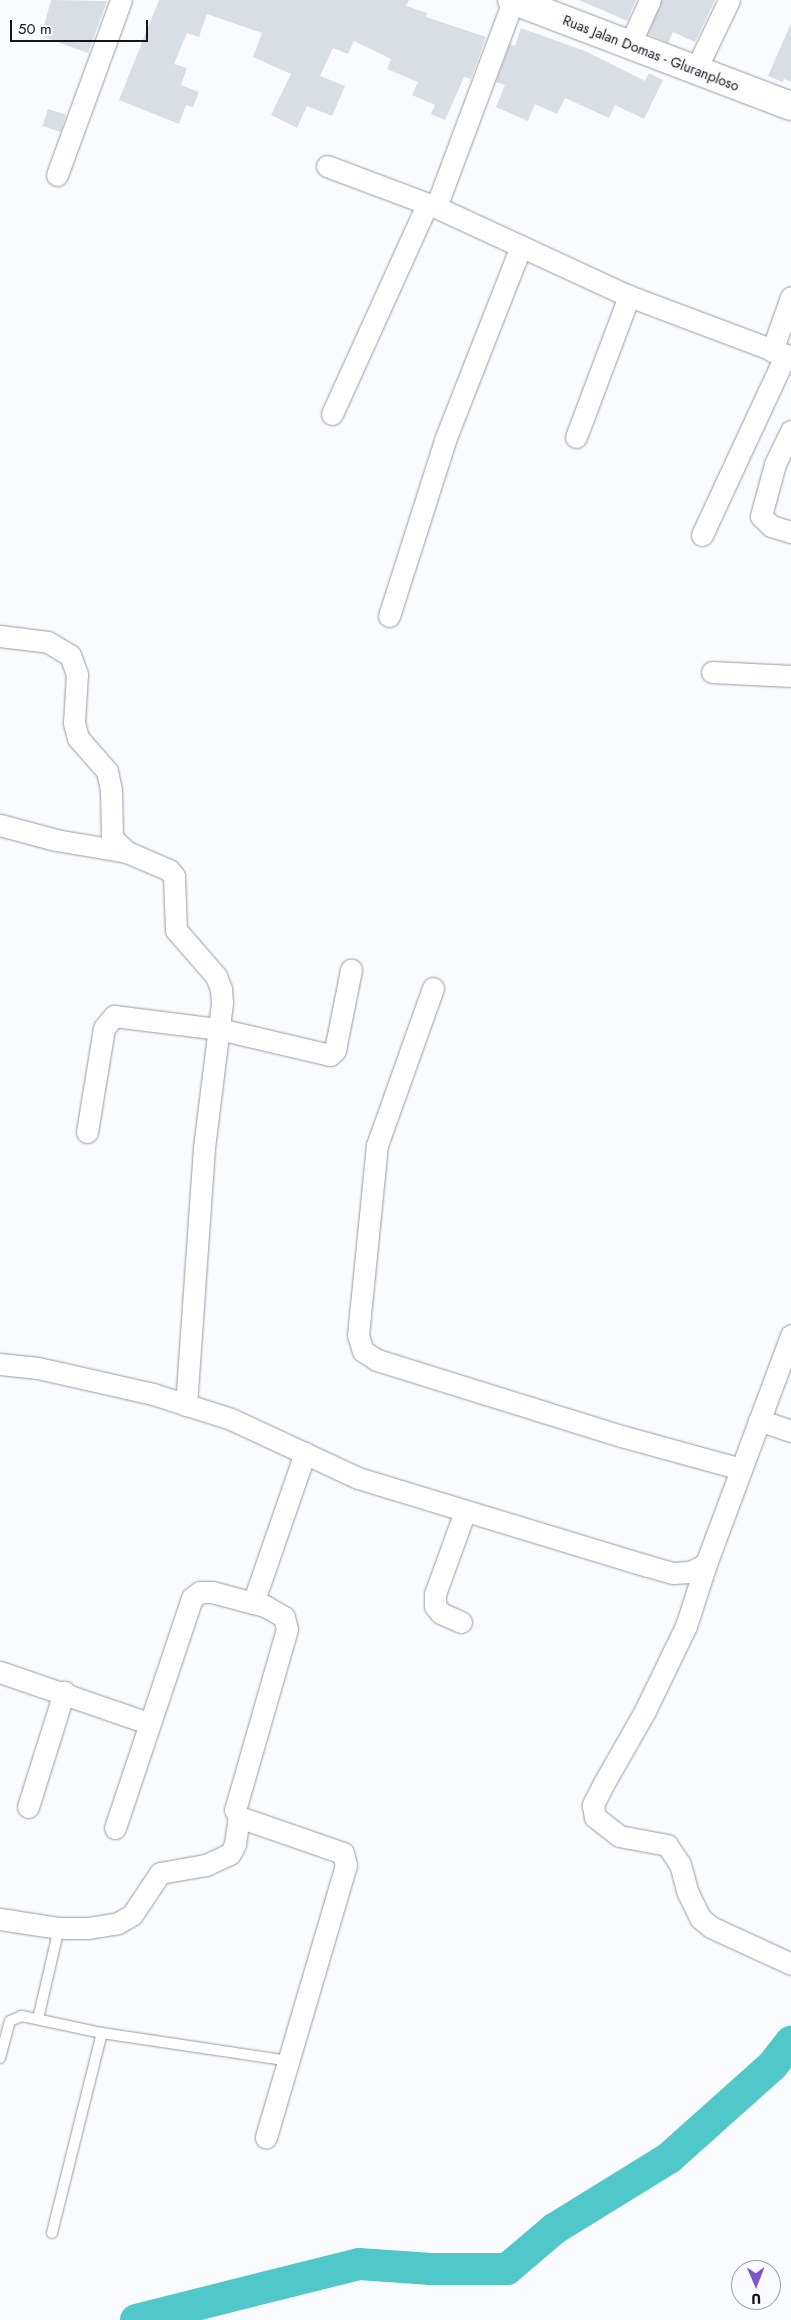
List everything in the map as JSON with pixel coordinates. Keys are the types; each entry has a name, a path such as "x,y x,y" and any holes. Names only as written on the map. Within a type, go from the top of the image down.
{"main road":[{"name":"Ruas Jalan Domas - Gluranploso","path":"512,0 791,106"}],"street":[{"path":"57,175 121,0"},
{"path":"332,414 431,206 512,0"},
{"path":"630,44 650,0"},
{"path":"696,69 728,0"},
{"path":"326,166 431,206 629,296 783,355"},
{"path":"389,616 444,440 521,246"},
{"path":"576,437 629,296"},
{"path":"702,535 783,355 791,297"},
{"path":"791,431 775,464 761,516 771,526 791,532"},
{"path":"0,636 48,642 70,655 76,674 74,723 78,738 107,771 111,790 112,838 127,852"},
{"path":"712,672 790,672"},
{"path":"0,825 56,840 127,852 169,870 174,876 176,930 216,976 221,989 219,1029 204,1148 186,1405"},
{"path":"87,1132 104,1028 114,1016 219,1029 330,1055 335,1050 351,970"},
{"path":"433,988 377,1145 358,1335 363,1351 377,1360 621,1436 741,1469"},
{"path":"791,1335 706,1564 686,1626 645,1711 604,1782 593,1805 594,1817 605,1828 619,1836 667,1845 680,1864 688,1893 700,1918 761,1951 791,1964"},
{"path":"0,1364 38,1368 153,1394 231,1419 358,1478 673,1573 690,1572 706,1564"},
{"path":"759,1420 791,1432"},
{"path":"253,1603 305,1453"},
{"path":"461,1622 441,1614 435,1606 435,1594 465,1510"},
{"path":"0,1919 59,1928 88,1928 118,1923 132,1915 160,1873 206,1865 230,1854 235,1844 239,1817 235,1810 287,1622 276,1612 253,1603 212,1592 200,1592 192,1598 148,1723 114,1828"},
{"path":"0,1672 64,1692 148,1723"},
{"path":"28,1807 64,1692"},
{"path":"239,1817 343,1853 346,1858 266,2137"}],"lane":[{"path":"38,2019 59,1928"},
{"path":"0,2058 10,2021 22,2016 102,2033 289,2061"},
{"path":"52,2233 102,2033"}],"building":[{"path":"51,0 107,1 88,53 41,36"},
{"path":"159,0 409,0 406,6 427,13 426,17 486,37 471,79 464,77 445,120 431,114 435,105 412,95 418,82 387,69 391,59 354,41 348,54 333,48 320,76 345,86 332,116 307,106 297,128 271,115 291,74 253,57 262,33 207,14 199,37 187,33 174,64 187,68 181,85 199,92 193,107 186,105 179,124 119,100"},
{"path":"579,0 636,0 627,21"},
{"path":"662,0 715,0 695,42 673,32 668,43 648,34"},
{"path":"791,23 791,82 784,79 783,82 768,76"},
{"path":"521,28 585,51 645,81 649,73 663,80 644,119 615,105 609,118 565,98 557,114 535,104 528,121 496,107 505,85 496,82 510,44 515,46"},
{"path":"48,109 66,115 61,132 42,126"}],"waterway":[{"path":"136,2320 359,2264 431,2269 507,2269 554,2229 669,2158 772,2066 791,2042"}]}
